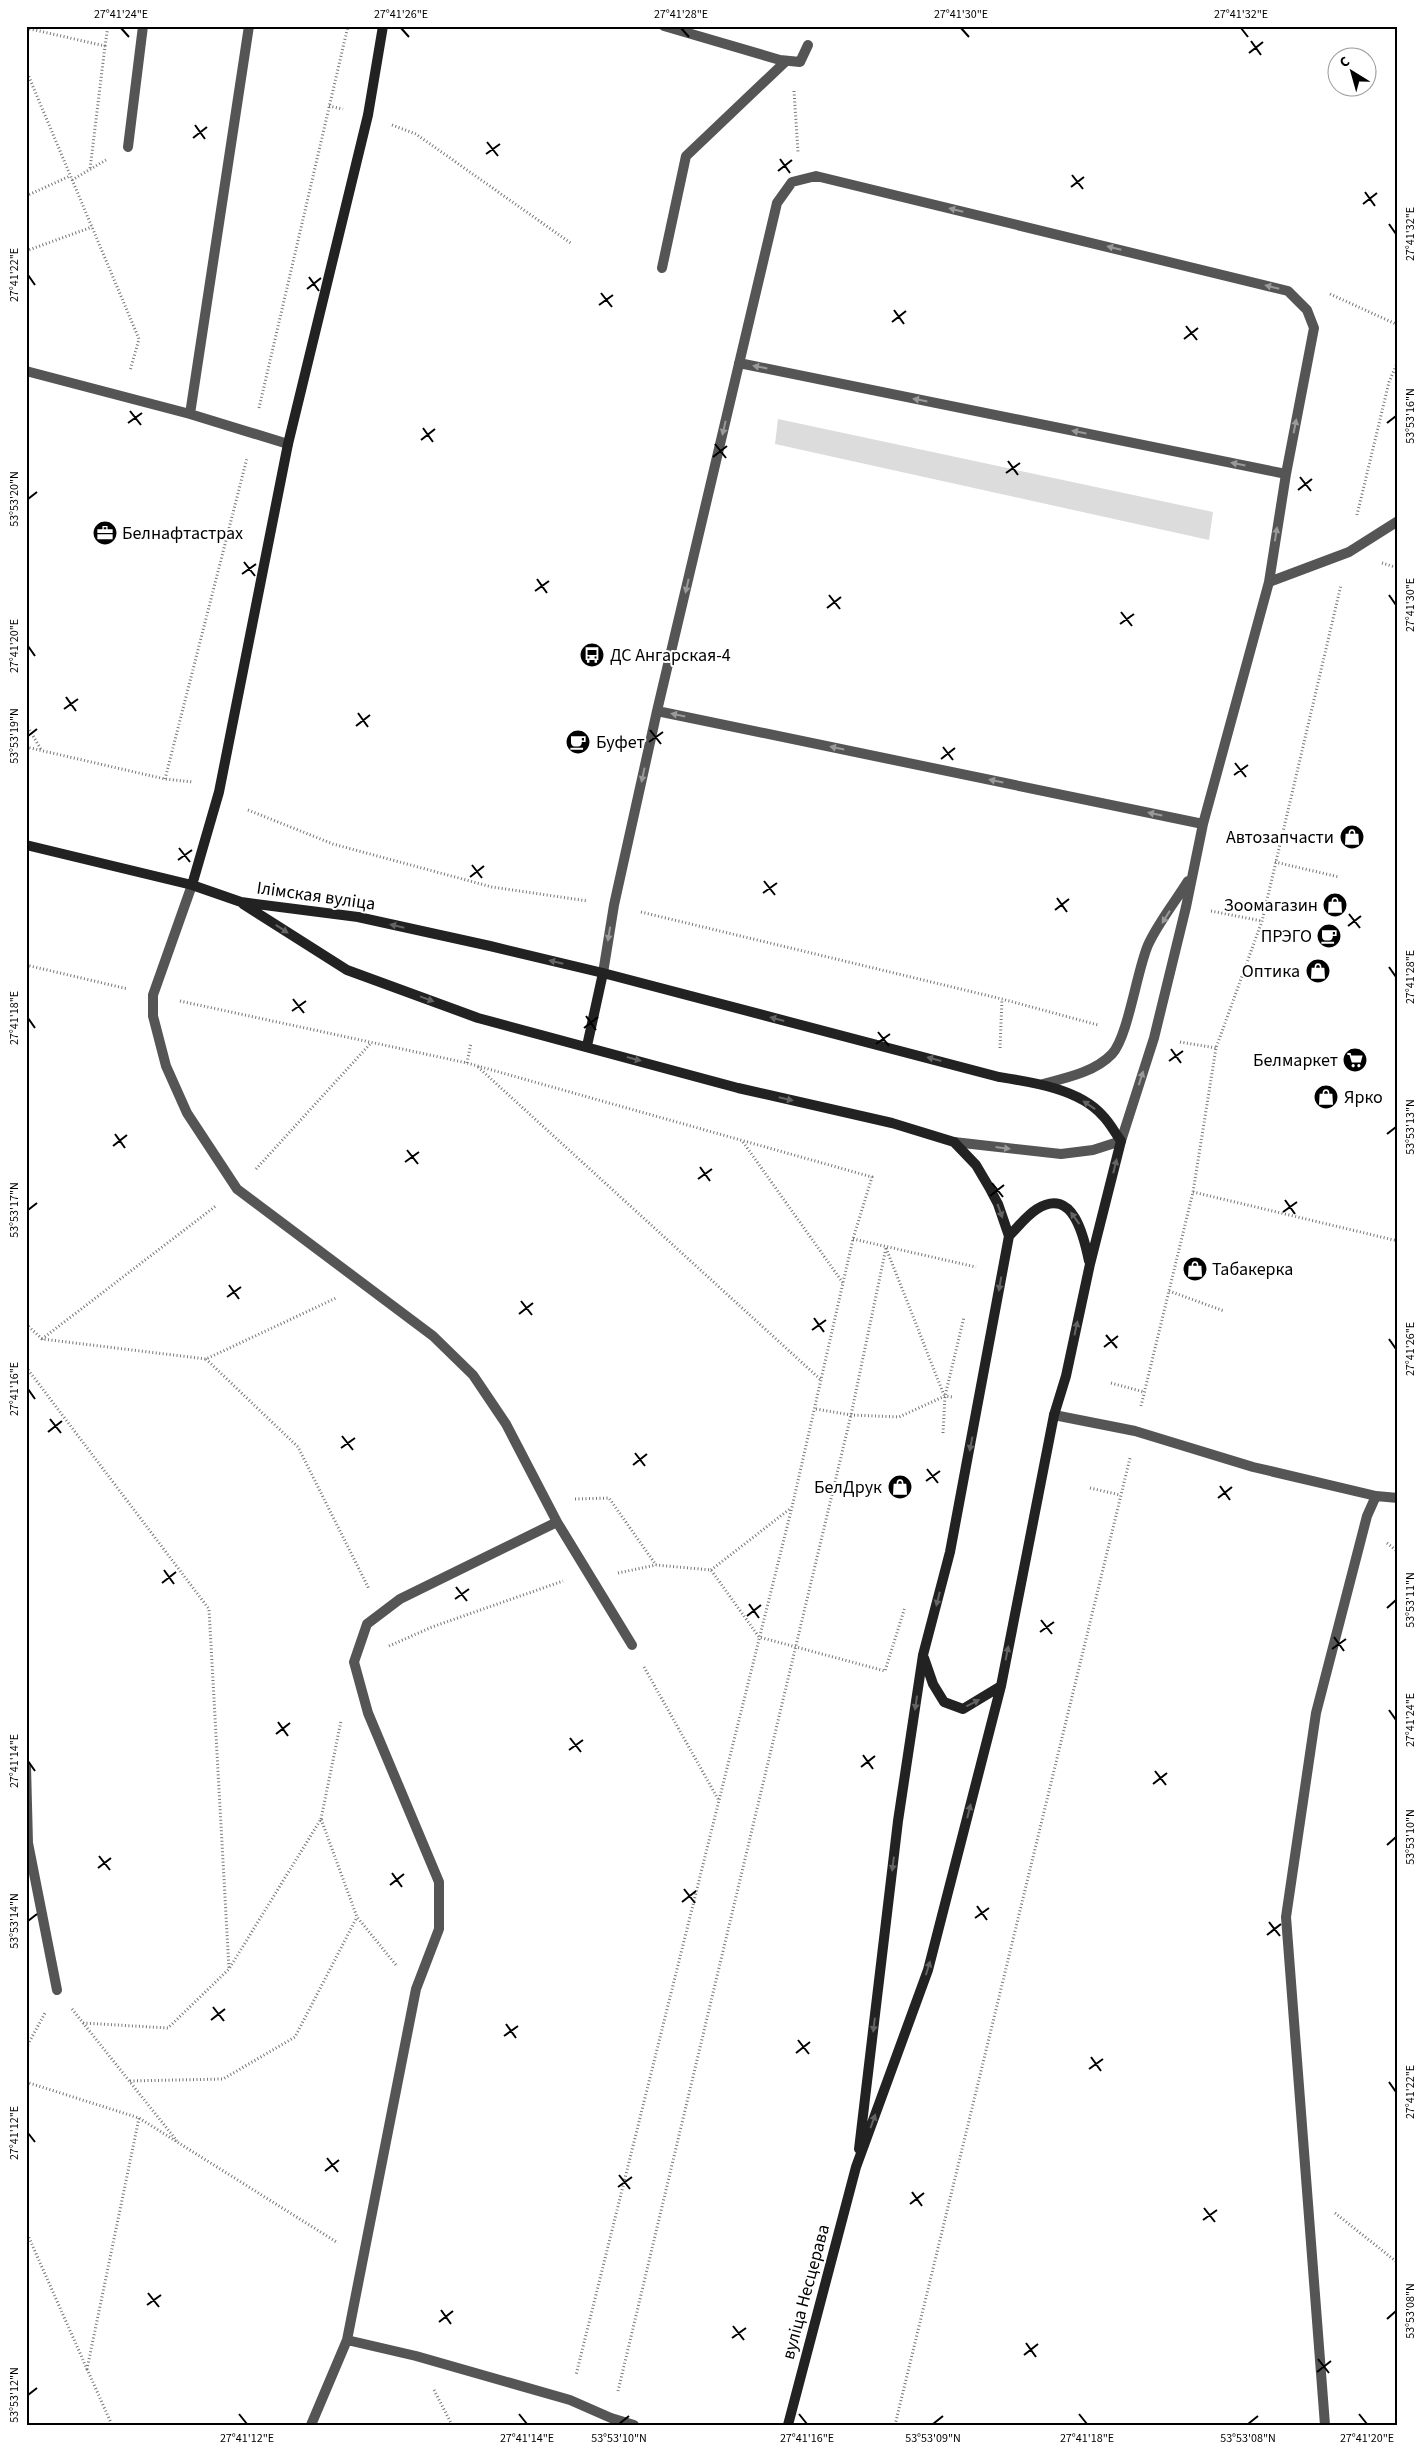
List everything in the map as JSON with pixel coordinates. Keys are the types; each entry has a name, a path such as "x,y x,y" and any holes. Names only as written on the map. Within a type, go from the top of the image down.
{"main road":[{"path":"192,886 218,792 288,444 368,116 383,26"},
{"name":"Ілімская вуліца","path":"26,845 192,886 241,902 358,917 603,973 999,1076 1043,1084 1079,1099 1102,1114 1121,1141"},
{"path":"241,902 347,970 478,1018 738,1088 892,1123 954,1142 976,1165 998,1204 1009,1236 950,1552 923,1655 898,1821 856,2167"},
{"path":"587,1046 603,973"},
{"path":"856,2167 928,1970 1001,1686 1054,1414 1066,1376 1090,1264 1121,1141"},
{"path":"1009,1236 1038,1209 1051,1204 1065,1207 1075,1216 1082,1228 1090,1264"},
{"path":"923,1655 933,1684 944,1702 963,1709 1001,1686"},
{"name":"вуліца Несцерава","path":"788,2425 856,2167"}],"lane":[{"path":"128,147 143,26"},
{"path":"190,414 249,26"},
{"path":"664,26 786,61 800,62 808,45"},
{"path":"662,268 686,156 786,61"},
{"path":"603,973 614,905 657,711 777,203 792,182 816,176 1288,291 1307,310 1314,328 1286,474 1268,582 1203,824 1191,875 1186,907 1154,1038 1121,1141 1093,1150 1061,1154 954,1142"},
{"path":"739,363 1286,474"},
{"path":"26,371 190,414 288,444"},
{"path":"1268,582 1348,552 1398,522"},
{"path":"657,711 1203,824"},
{"path":"1043,1084 1070,1077 1092,1067 1113,1053 1122,1031 1148,945 1191,875"},
{"path":"192,886 154,995 153,1016 166,1066 187,1113 238,1189 433,1336 473,1375 506,1424 557,1522 632,1645"},
{"path":"1054,1414 1135,1431 1253,1467 1376,1496 1398,1498"},
{"path":"1325,2425 1286,1917 1316,1713 1367,1516 1376,1496"},
{"path":"311,2425 347,2340 416,1989 439,1929 439,1882 368,1713 354,1662 367,1624 400,1599 557,1522"},
{"path":"26,1766 28,1843 57,1990"},
{"path":"347,2340 416,2356 570,2400 611,2418 634,2425"}],"path":[{"path":"90,169 108,26"},
{"path":"165,779 253,434 348,26"},
{"path":"26,28 105,46"},
{"path":"26,70 138,339 123,396"},
{"path":"329,106 368,116 416,134 572,244"},
{"path":"26,196 90,169 128,147"},
{"path":"26,251 92,227"},
{"path":"895,2425 1169,1291 1192,1192 1216,1048 1262,921 1389,382 1398,361"},
{"path":"26,724 42,751"},
{"path":"26,747 165,779 199,782"},
{"path":"248,810 333,844 492,887 614,905 1002,999 1122,1031"},
{"path":"1275,862 1339,876"},
{"path":"1186,907 1262,921"},
{"path":"26,965 370,1044 477,1066 872,1177 853,1239 816,1409 792,1508 718,1799 570,2400"},
{"path":"1000,1048 1002,999"},
{"path":"1154,1038 1216,1048"},
{"path":"42,1339 238,1189 370,1044"},
{"path":"477,1066 822,1380"},
{"path":"743,1142 844,1283"},
{"path":"1192,1192 1398,1241"},
{"path":"611,2418 794,1646 851,1415 886,1248 889,1247 853,1239"},
{"path":"886,1248 977,1266 974,1275"},
{"path":"886,1248 944,1396"},
{"path":"26,1324 42,1339 206,1359 363,1284"},
{"path":"1169,1291 1224,1311"},
{"path":"942,1440 944,1396 965,1312"},
{"path":"206,1359 298,1448 370,1587 367,1624"},
{"path":"26,1367 209,1609 229,1969"},
{"path":"1111,1383 1144,1392"},
{"path":"816,1409 851,1415 899,1418 944,1396 958,1398"},
{"path":"1090,1488 1120,1495"},
{"path":"354,1662 432,1627 559,1582 591,1578 656,1565 711,1570 792,1508"},
{"path":"711,1570 759,1637 885,1671 908,1600"},
{"path":"632,1645 718,1799"},
{"path":"83,2023 168,2028 229,1969 321,1819 342,1717"},
{"path":"321,1819 357,1917 416,1989"},
{"path":"130,2081 223,2080 295,2037 357,1917"},
{"path":"26,2048 57,1990 180,2144"},
{"path":"26,2082 140,2118 364,2259"},
{"path":"87,2369 140,2118"},
{"path":"1307,2191 1398,2263"},
{"path":"26,2232 112,2425"}],"shaded area":[{"path":"778,419 1213,512 1209,540 775,444"}],"place":[{"name":"Белнафтастрах","path":"105,533"},
{"name":"ДС Ангарская-4","path":"592,655"},
{"name":"Буфет","path":"578,742"},
{"name":"Автозапчасти","path":"1352,837"},
{"name":"Зоомагазин","path":"1335,905"},
{"name":"ПРЭГО","path":"1329,936"},
{"name":"Оптика","path":"1318,971"},
{"name":"Белмаркет","path":"1355,1060"},
{"name":"Ярко","path":"1326,1097"},
{"name":"Табакерка","path":"1195,1269"},
{"name":"БелДрук","path":"900,1487"}]}
